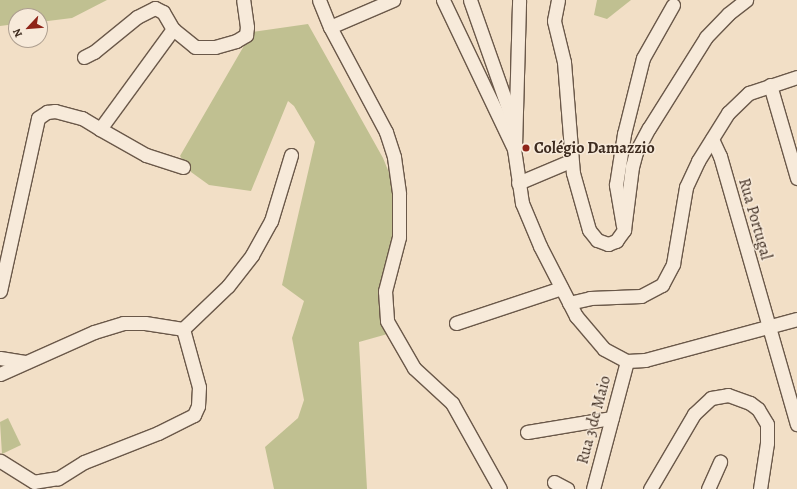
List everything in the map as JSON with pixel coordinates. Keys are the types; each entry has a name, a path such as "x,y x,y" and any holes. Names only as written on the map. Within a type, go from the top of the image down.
{"street":[{"path":"84,57 94,52 126,25 155,8 163,12 173,29 187,41 203,48 236,41 246,35 247,27 243,0"},
{"path":"319,0 330,27 386,132 394,157 399,194 399,237 385,291 387,321 414,368 452,403 500,489"},
{"path":"330,27 392,0"},
{"path":"443,0 514,149"},
{"path":"470,0 516,130"},
{"path":"519,0 516,130 514,149 518,183 530,222 561,288 569,303 594,340 615,356 627,361 645,360 797,319"},
{"path":"558,0 554,21 564,62 570,161 581,208 592,235 604,243 613,243 624,230 632,167 636,152 648,128 686,65 715,26 746,0"},
{"path":"624,230 616,185 624,134 643,58 674,5"},
{"path":"100,129 173,29"},
{"path":"569,303 590,298 641,296 662,285 673,264 686,187 728,113 742,98 770,85 797,77"},
{"path":"770,85 797,178"},
{"path":"0,291 34,127 42,114 55,111 82,118 146,155 183,167"},
{"name":"Rua Portugal","path":"712,139 720,156 797,424"},
{"path":"183,329 228,286 252,255 272,221 291,154"},
{"path":"518,183 570,161"},
{"path":"456,323 561,288"},
{"path":"0,374 84,336 123,323 145,323 183,329"},
{"path":"0,464 34,482 45,482 65,474 84,462 158,433 194,415 198,406 199,397 198,378 183,329"},
{"path":"0,358 25,362"},
{"name":"Rua 3 de Maio","path":"593,489 627,361"},
{"path":"650,489 694,414 711,398 728,395 754,406 767,424 767,443 760,489"},
{"path":"527,432 612,418"},
{"path":"708,489 720,462"},
{"path":"554,482 567,489"}],"green space":[{"path":"0,0 107,0 72,18 48,21 48,8 8,8 8,25 0,26"},
{"path":"597,0 631,0 607,19 594,15"},
{"path":"308,24 383,158 394,185 396,255 385,297 391,333 359,342 367,489 274,489 265,447 298,418 304,400 292,338 304,301 282,285 315,142 294,106 288,101 251,191 209,185 191,172 180,156 252,32"},
{"path":"8,418 21,445 2,454 0,422"}],"place":[{"name":"Colégio Damazzio","path":"526,148"}]}
